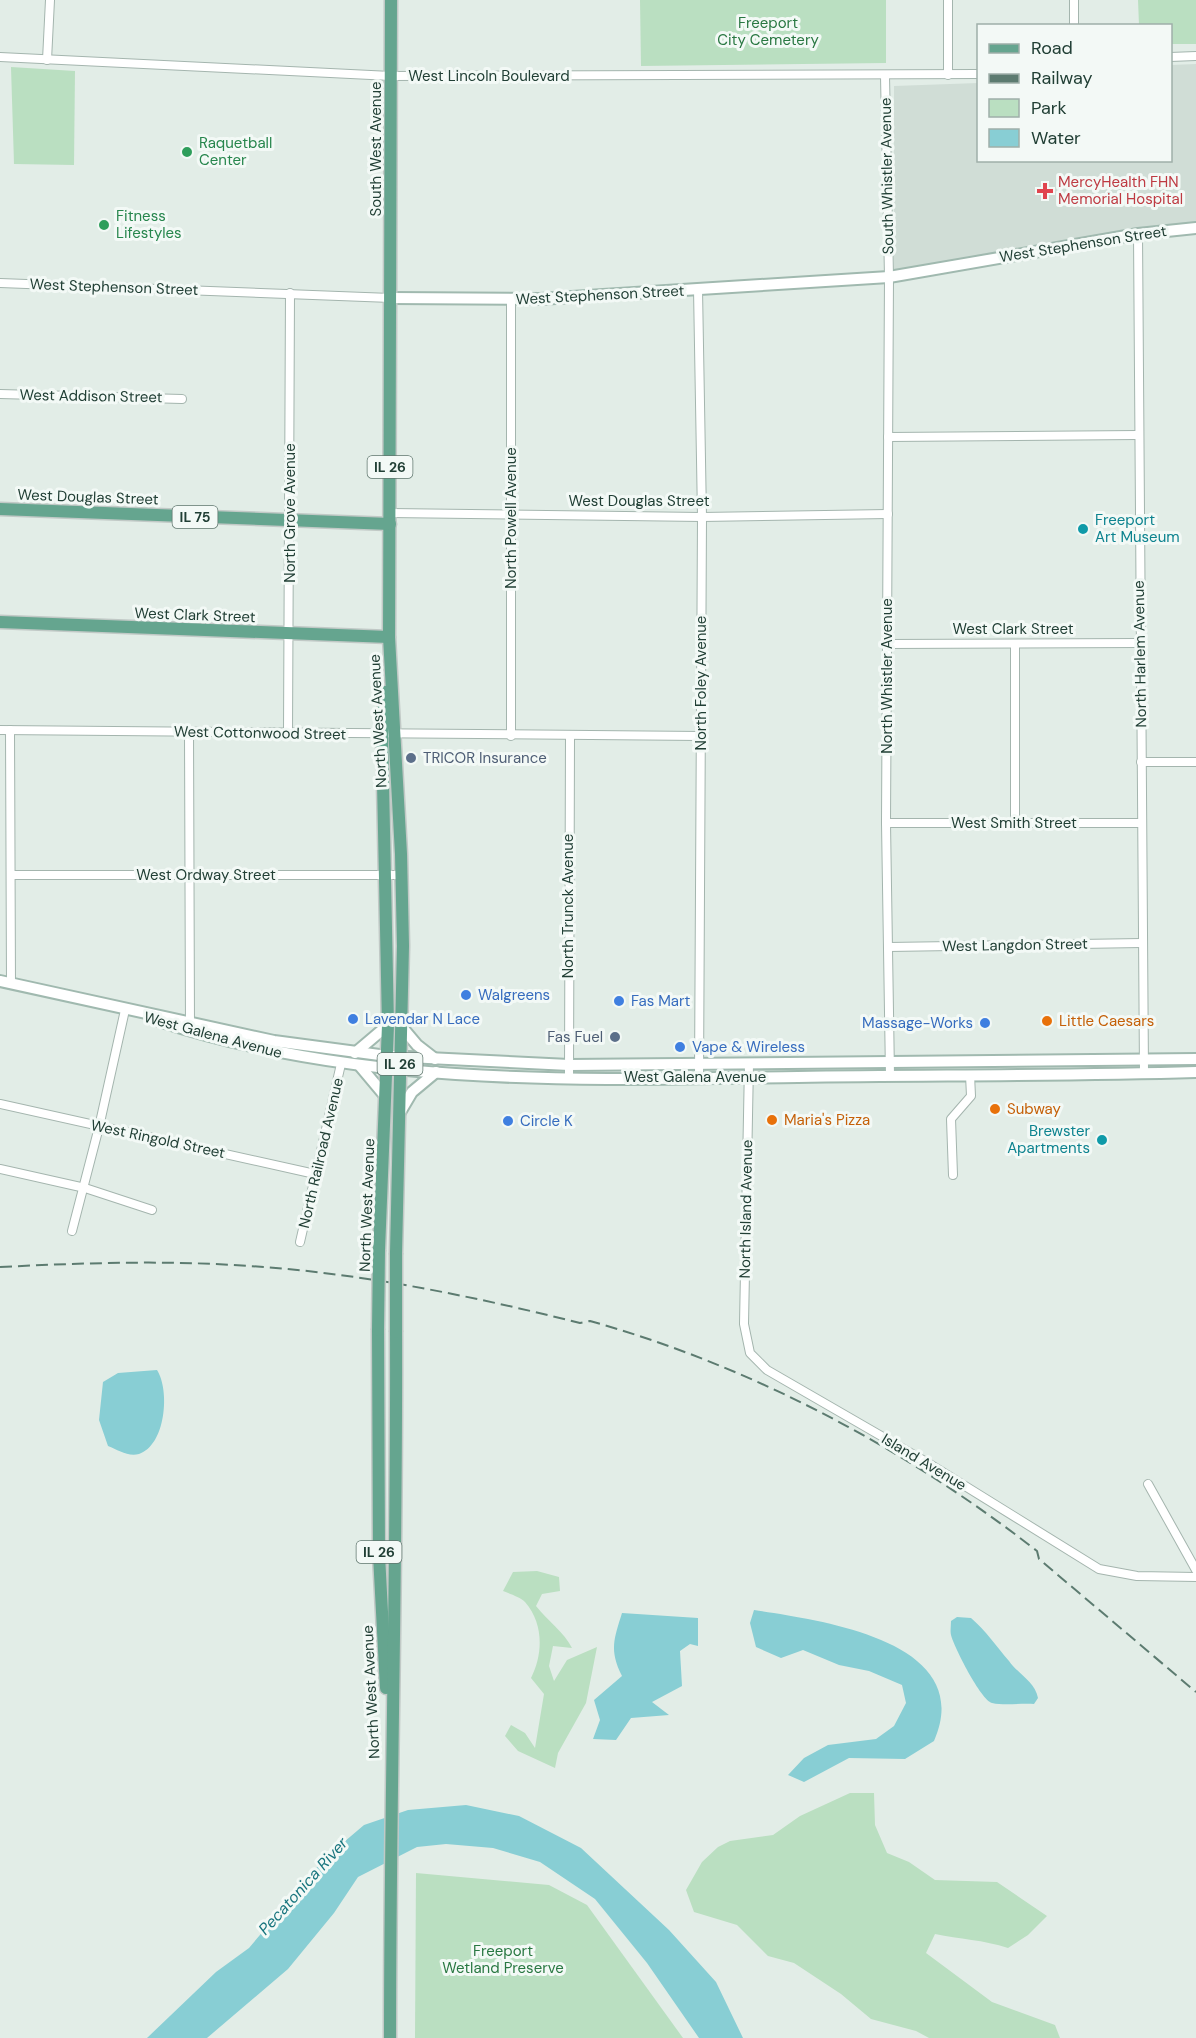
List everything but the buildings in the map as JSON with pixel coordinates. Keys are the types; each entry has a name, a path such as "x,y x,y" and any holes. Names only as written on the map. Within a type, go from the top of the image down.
{"main road":[{"name":"South West Avenue","path":"391,0 391,298"},
{"name":"West Stephenson Street","path":"391,298 511,301 889,277 1138,234 1196,228"},
{"name":"North West Avenue","path":"391,298 388,1025 378,1330 379,1555 391,1774"},
{"name":"West Douglas Street","path":"0,509 289,520 390,518"},
{"name":"West Clark Street","path":"0,622 389,637"},
{"name":"North West Avenue","path":"388,734 402,875 401,1057 396,1253 397,1555 391,1774 390,2038"},
{"name":"West Galena Avenue","path":"5,982 190,1026 355,1053 387,1063 400,1071 569,1077 1196,1072"},
{"path":"355,1053 388,1025"},
{"name":"West Galena Avenue","path":"190,1026 269,1051 360,1066 387,1063 401,1057 569,1065 1143,1062 1196,1059"},
{"path":"401,1026 417,1045 435,1059"},
{"path":"360,1066 386,1097"},
{"path":"399,1114 412,1092 436,1072"}],"street":[{"path":"47,60 50,0"},
{"path":"948,0 948,75"},
{"path":"1074,0 1074,24"},
{"path":"1172,57 1196,56"},
{"name":"West Lincoln Boulevard","path":"0,57 391,76 977,74"},
{"name":"South Whistler Avenue","path":"885,76 889,277"},
{"name":"North Harlem Avenue","path":"1138,234 1139,644 1144,1073"},
{"name":"North Whistler Avenue","path":"889,277 886,824 890,1075"},
{"name":"West Stephenson Street","path":"0,283 391,298"},
{"name":"North Foley Avenue","path":"698,289 702,517 699,1077"},
{"name":"North Grove Avenue","path":"288,734 291,634 290,293"},
{"name":"North Powell Avenue","path":"511,301 511,736"},
{"name":"West Addison Street","path":"0,394 182,399"},
{"path":"888,437 1138,435"},
{"name":"West Douglas Street","path":"390,518 888,514"},
{"name":"West Clark Street","path":"887,644 1139,644"},
{"path":"1015,645 1015,822"},
{"name":"West Cottonwood Street","path":"0,730 700,736"},
{"path":"5,982 11,875 10,730"},
{"path":"189,732 190,1026"},
{"name":"North Trunck Avenue","path":"569,1077 570,736"},
{"path":"1141,762 1196,762"},
{"name":"West Smith Street","path":"886,824 1141,823"},
{"name":"West Ordway Street","path":"11,875 402,875"},
{"name":"West Langdon Street","path":"888,947 1142,943"},
{"path":"72,1231 85,1188 125,1010"},
{"name":"North Railroad Avenue","path":"300,1242 341,1064"},
{"name":"North Island Avenue","path":"749,1064 744,1324 750,1353"},
{"path":"952,1175 951,1119 971,1096 970,1075"},
{"name":"West Ringold Street","path":"0,1104 315,1174"},
{"path":"0,1169 85,1188 152,1210"},
{"name":"Island Avenue","path":"750,1353 767,1370 927,1463 1099,1569 1137,1576 1196,1577"},
{"path":"1148,1484 1196,1570"}],"shaded area":[{"name":"MercyHealth FHN Memorial Hospital","path":"1196,64 1196,222 1130,229 894,271 894,86 977,83 977,162 1172,162 1172,65"}],"green space":[{"name":"Freeport City Cemetery","path":"640,0 886,0 886,63 641,66"},
{"path":"1138,0 1196,0 1196,44 1172,44 1172,24 1139,24"},
{"path":"11,67 75,71 74,165 14,164"},
{"path":"537,1571 559,1577 560,1591 542,1594 536,1606 565,1637 572,1648 553,1646 549,1666 554,1681 567,1660 597,1647 586,1703 558,1753 555,1768 518,1751 505,1736 511,1725 525,1733 535,1748 544,1694 531,1678 538,1659 540,1639 538,1629 536,1620 525,1602 503,1591 513,1572"},
{"path":"850,1793 874,1793 875,1825 887,1853 909,1862 935,1880 997,1882 1047,1916 1028,1935 1008,1948 935,1934 926,1953 992,2002 1055,2025 1060,2038 929,2038 916,2031 871,2019 841,1994 794,1963 768,1956 737,1925 694,1912 686,1890 702,1862 718,1847 730,1841 773,1835 800,1816"},
{"name":"Freeport Wetland Preserve","path":"416,1873 549,1885 587,1905 683,2038 415,2038"}],"water":[{"path":"157,1370 161,1379 164,1403 160,1429 155,1440 148,1449 135,1455 123,1453 108,1446 99,1420 103,1382 118,1373"},
{"path":"754,1610 815,1620 851,1629 884,1641 913,1658 933,1679 942,1707 934,1741 905,1759 849,1758 804,1782 788,1775 804,1758 828,1745 876,1739 894,1726 906,1703 902,1685 869,1671 839,1665 803,1650 781,1658 756,1647 750,1623"},
{"path":"622,1613 698,1618 698,1646 690,1644 680,1651 682,1686 652,1702 669,1715 631,1718 616,1740 593,1739 600,1720 594,1700 622,1676 615,1659 614,1644"},
{"path":"957,1617 971,1618 986,1633 1033,1687 1038,1698 1034,1704 997,1704 987,1700 962,1661 953,1641 951,1621"},
{"name":"Pecatonica River","path":"466,1805 519,1816 581,1848 669,1930 716,1982 743,2038 699,2038 647,1963 595,1899 540,1862 493,1848 446,1844 417,1847 358,1877 334,1913 288,1969 207,2038 147,2038 216,1972 249,1948 324,1859 364,1825 408,1810"}],"railway":[{"path":"0,1267 156,1263 291,1269 416,1287 580,1323 590,1321 650,1340 709,1361 767,1386 824,1414 934,1478 1037,1551 1039,1559 1196,1692"}],"place":[{"name":"Raquetball Center","path":"187,152"},
{"name":"MercyHealth FHN Memorial Hospital","path":"1045,191"},
{"name":"Fitness Lifestyles","path":"104,225"},
{"name":"Freeport Art Museum","path":"1083,529"},
{"name":"TRICOR Insurance","path":"411,758"},
{"name":"Walgreens","path":"466,995"},
{"name":"Fas Mart","path":"619,1001"},
{"name":"Lavendar N Lace","path":"353,1019"},
{"name":"Little Caesars","path":"1047,1021"},
{"name":"Massage-Works","path":"985,1023"},
{"name":"Fas Fuel","path":"615,1037"},
{"name":"Vape & Wireless","path":"680,1047"},
{"name":"Subway","path":"995,1109"},
{"name":"Maria's Pizza","path":"772,1120"},
{"name":"Circle K","path":"508,1121"},
{"name":"Brewster Apartments","path":"1102,1140"}]}
